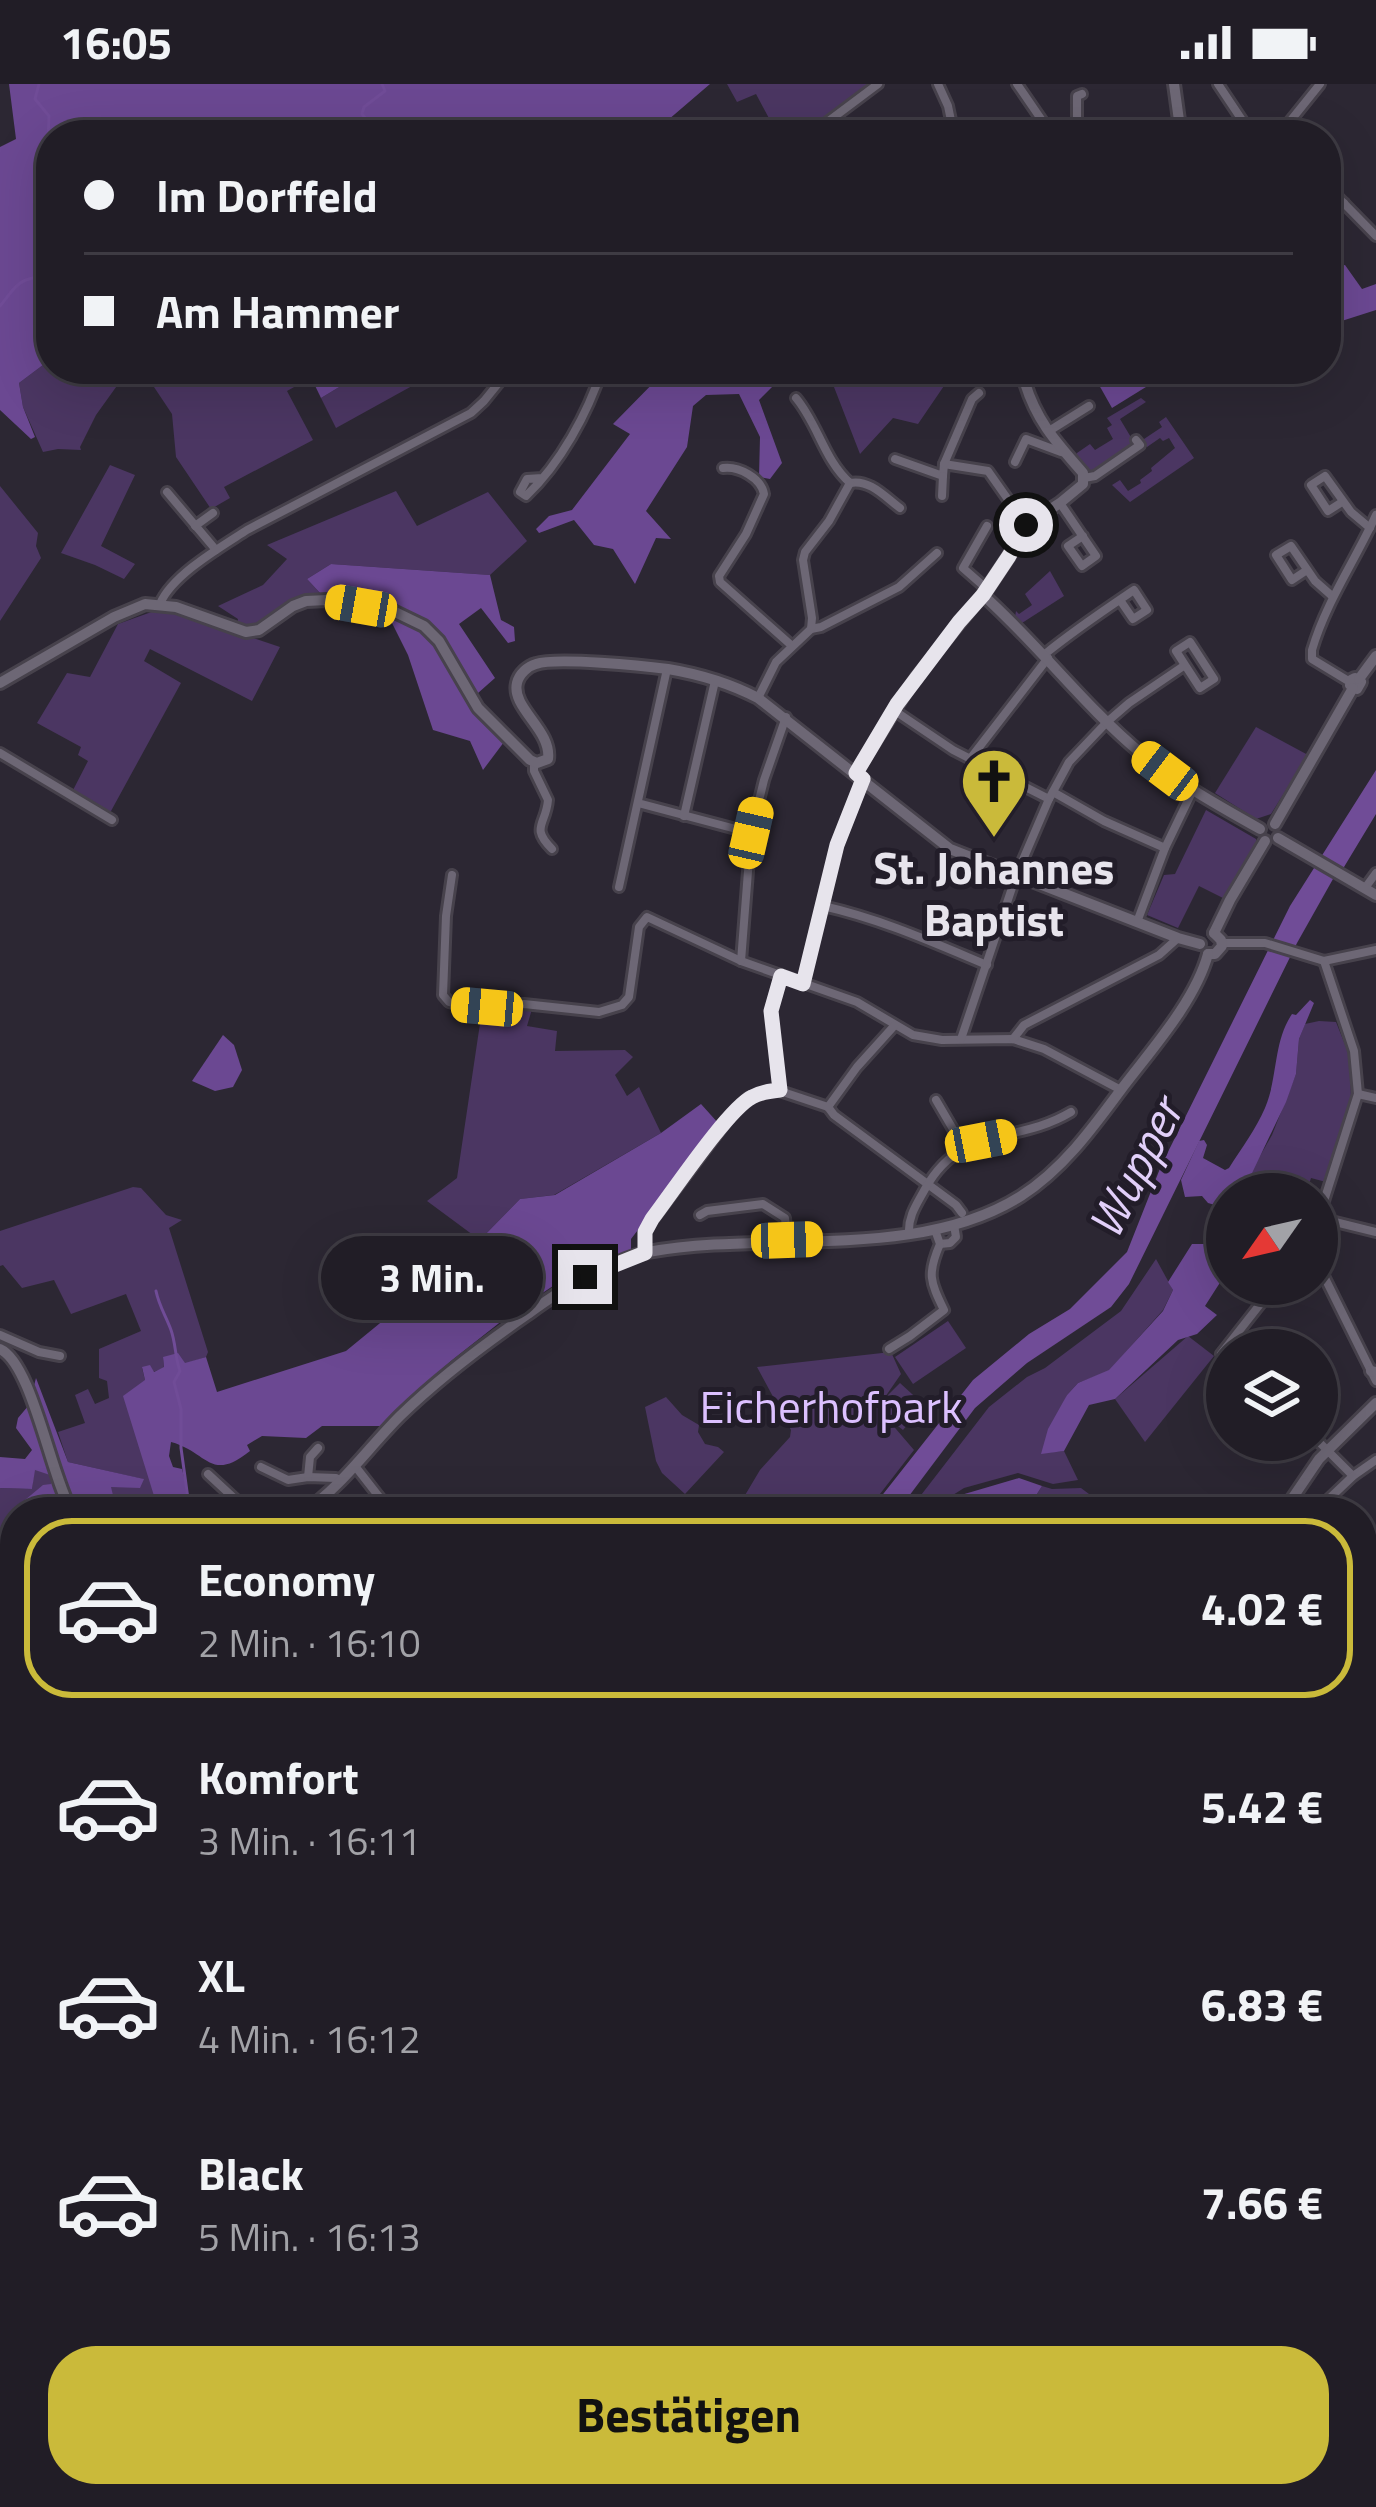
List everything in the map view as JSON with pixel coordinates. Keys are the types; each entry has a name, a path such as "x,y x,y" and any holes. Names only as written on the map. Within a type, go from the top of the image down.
{"street":[{"path":"830,120 878,84"},
{"path":"938,84 951,120"},
{"path":"1017,84 1042,120"},
{"path":"1174,84 1179,120"},
{"path":"1218,84 1242,120"},
{"path":"1291,120 1320,84"},
{"path":"1077,120 1077,96 1082,94"},
{"path":"1343,203 1376,236"},
{"path":"160,604 166,591 216,550 281,510 471,412 498,384"},
{"path":"542,478 574,432 597,384"},
{"path":"1028,384 1048,432 1084,478"},
{"path":"942,496 944,464 972,399 979,393"},
{"path":"796,398 811,415 833,467 850,483"},
{"path":"1048,432 1090,406"},
{"path":"1015,462 1026,440 1063,452"},
{"path":"1084,478 1095,476 1140,445 1136,440"},
{"path":"895,459 943,476"},
{"path":"944,464 988,471 1026,525"},
{"path":"723,469 732,467 757,480 764,494 720,582 791,645"},
{"path":"1342,502 1328,511 1311,485 1325,476 1342,502 1370,528"},
{"path":"803,984 837,845 860,776 894,710 985,592 1026,525 1078,490 1084,478"},
{"path":"811,629 805,552 850,483 869,484 900,508"},
{"path":"167,492 216,550"},
{"path":"1060,503 1083,536"},
{"path":"195,526 213,513"},
{"path":"1354,683 1311,657 1332,596 1376,515"},
{"path":"987,526 963,568 1140,752 1193,790 1372,896 1376,873"},
{"path":"1307,570 1292,580 1276,555 1291,545 1332,596"},
{"path":"758,698 770,670 791,645 811,629 898,586 937,553"},
{"path":"0,683 125,611 146,604 160,604 246,632 260,630 292,606 306,602 327,600 405,615 433,633 478,707 534,763 548,800 539,834 551,849"},
{"path":"970,759 1047,656 1120,600"},
{"path":"1190,642 1214,679 1200,688 1185,665 1176,651 1190,642"},
{"path":"534,763 548,758 549,745 517,693 517,683 527,669 547,662 667,669 715,681 758,698 786,717 942,844 1218,952 1230,900 1268,836 1279,830 1274,824 1354,683 1376,656"},
{"path":"961,1039 1016,876 1070,762 1107,722 1185,665"},
{"path":"619,887 667,669"},
{"path":"684,817 715,681"},
{"path":"894,710 970,759 1166,848"},
{"path":"741,961 751,833 786,717"},
{"path":"0,753 112,820"},
{"path":"1137,922 1193,790"},
{"path":"638,803 751,833"},
{"path":"452,875 444,999 460,1005 614,1009 626,1003 639,927 647,917 741,961 857,1002 894,1026 927,1039 1013,1039 1044,1049 1120,1092"},
{"path":"823,906 864,915 987,965"},
{"path":"321,1497 428,1391 500,1333 585,1277 645,1253 935,1230 998,1209 1037,1185 1085,1137 1177,1015 1203,969 1206,934 1265,943 1324,962 1376,950"},
{"path":"1013,1039 1024,1025 1159,955 1178,938"},
{"path":"1324,962 1354,1051 1358,1094 1333,1173"},
{"path":"780,1090 771,1011 781,976"},
{"path":"828,1107 894,1026"},
{"path":"645,1253 645,1232 652,1219 728,1119 748,1098 769,1091 780,1090 828,1107 962,1213"},
{"path":"1358,1094 1376,1098"},
{"path":"936,1100 957,1136 969,1144"},
{"path":"909,1234 908,1221 927,1184 955,1151 1014,1135 1070,1112"},
{"path":"700,1215 763,1204 785,1218 787,1240"},
{"path":"1338,1224 1376,1232"},
{"path":"940,1244 956,1238 954,1226"},
{"path":"889,1349 944,1310 930,1268 940,1244 935,1230"},
{"path":"1338,1304 1374,1375"},
{"path":"0,1335 60,1356"},
{"path":"0,1349 17,1365 63,1497"},
{"path":"1338,1440 1376,1403"},
{"path":"308,1477 310,1456 318,1448"},
{"path":"1338,1460 1353,1476"},
{"path":"1331,1497 1376,1460"},
{"path":"1294,1497 1320,1461"},
{"path":"355,1466 380,1497"},
{"path":"261,1467 288,1480 340,1481"},
{"path":"208,1474 233,1497"}],"green space":[{"path":"727,84 871,84 824,120 770,120 756,94 737,102"},
{"path":"36,370 36,384 118,384 96,415 81,450 43,452 23,407 19,383"},
{"path":"152,384 299,384 287,391 313,440 224,487 230,498 211,509 176,457 172,414"},
{"path":"344,384 414,384 336,428 321,398"},
{"path":"833,384 945,384 918,424 893,418 860,454"},
{"path":"1141,398 1146,402 1120,419 1132,445 1091,473 1075,458 1077,453 1090,444 1095,450 1113,439 1107,418"},
{"path":"1166,417 1194,458 1130,502 1112,485 1120,480 1128,491 1175,448 1169,438 1147,447 1141,441 1162,427 1159,422"},
{"path":"110,465 135,475 101,546 135,564 124,579 61,553"},
{"path":"0,486 38,533 41,558 0,621"},
{"path":"396,491 417,526 488,492 527,541 490,575 331,564 307,579 321,594 290,603 259,627 237,626 238,619 218,606 263,585 287,559 267,545"},
{"path":"1050,571 1064,596 1022,623 1016,611 1019,614 1032,605 1025,594"},
{"path":"157,610 280,647 252,701 150,649 144,661 181,683 111,811 105,814 71,794 88,761 78,755 81,747 37,723 67,673 90,677 118,624"},
{"path":"1256,727 1308,755 1271,814 1256,819 1215,793"},
{"path":"1206,810 1256,839 1256,844 1225,899 1199,886 1178,928 1147,915 1164,875 1175,874"},
{"path":"532,1009 527,1026 557,1031 555,1051 625,1050 633,1057 615,1075 627,1096 639,1087 661,1133 554,1195 520,1199 474,1246 473,1235 427,1201 457,1178 482,1010"},
{"path":"1336,1022 1350,1057 1351,1099 1329,1173 1250,1173 1272,1135 1296,1074 1305,1024"},
{"path":"133,1187 141,1188 166,1215 182,1220 169,1228 208,1352 185,1364 163,1357 164,1368 153,1372 142,1368 155,1497 113,1497 110,1487 143,1479 68,1462 58,1432 85,1423 75,1395 88,1389 95,1404 109,1398 107,1381 99,1378 99,1349 141,1331 126,1294 71,1314 54,1280 22,1288 0,1266 0,1231"},
{"path":"1156,1259 1173,1290 1163,1310 1109,1371 1078,1383 1067,1395 1042,1453 1064,1451 1078,1480 1053,1484 1018,1473 964,1488 950,1497 920,1497 989,1407 1121,1311"},
{"path":"948,1321 966,1348 913,1384 895,1357"},
{"path":"1188,1336 1206,1350 1206,1366 1145,1442 1115,1399"},
{"name":"Eicherhofpark","path":"891,1352 901,1374 883,1400 900,1383 924,1405 903,1430 884,1415 914,1450 878,1497 744,1497 791,1430 757,1367"},
{"path":"666,1397 699,1425 705,1444 724,1452 685,1494 656,1461 645,1407"},
{"path":"34,1469 53,1475 51,1484 33,1497 0,1497 0,1488 32,1489"},
{"path":"1042,1486 1081,1488 1093,1497 1035,1497"}],"shaded area":[{"path":"9,84 710,84 668,120 36,120 36,370 19,383 35,437 31,439 0,410 0,147 16,139"},
{"path":"1341,266 1362,289 1376,284 1376,310 1341,321"},
{"path":"314,384 344,384 321,398"},
{"path":"652,384 775,384 759,400 782,463 770,479 759,477 760,437 739,394 706,395 693,406 687,447 646,511 671,539 656,538 635,584 613,549 594,545 574,520 539,533 536,529 549,516 572,510 630,434 613,424"},
{"path":"1098,384 1151,384 1112,408"},
{"path":"331,564 490,575 501,620 514,627 515,641 508,643 481,608 459,624 495,678 469,701 504,742 483,770 470,741 433,730 408,655 384,607 321,594 307,579"},
{"path":"1376,770 1376,814 1297,943 1129,1284 1111,1307 1027,1363 975,1408 908,1497 881,1497 973,1380 1029,1334 1070,1309 1127,1252 1161,1166 1290,906"},
{"path":"1310,1000 1314,1003 1299,1039 1296,1074 1286,1102 1252,1173 1206,1173 1206,1201 1202,1196 1185,1197 1181,1180 1199,1141 1207,1145 1203,1158 1225,1170 1253,1131 1265,1108 1286,1025"},
{"path":"223,1035 234,1045 242,1070 233,1087 215,1091 192,1081"},
{"path":"701,1104 719,1124 631,1239 631,1250 577,1270 508,1316 381,1426 322,1426 306,1438 262,1436 247,1445 250,1451 237,1460 217,1465 171,1442 169,1456 173,1467 182,1469 188,1493 154,1497 123,1396 145,1380 142,1367 150,1365 154,1372 164,1367 163,1357 178,1353 185,1363 206,1357 217,1392 346,1351 474,1246 520,1199 555,1195"},
{"path":"1192,1244 1206,1244 1205,1306 1217,1315 1197,1334 1178,1340 1115,1399 1089,1405 1064,1451 1041,1454 1048,1429 1067,1395 1078,1383 1109,1370 1163,1311 1173,1290 1168,1282"},
{"path":"36,1378 68,1462 144,1479 140,1488 111,1487 113,1497 29,1497 51,1484 53,1476 35,1470 32,1489 0,1488 0,1457 25,1459 32,1450 16,1428"},
{"path":"1019,1478 1042,1486 1035,1497 958,1497"}],"waterway":[{"path":"39,84 35,99 49,120"},
{"path":"367,120 364,107 385,91 382,84"},
{"path":"0,306 22,282 36,277"},
{"path":"156,1291 173,1335 180,1371 174,1382 181,1409 188,1497"}],"place":[{"name":"St. Johannes Baptist","path":"994,840"}],"route":[{"path":"585,1277 645,1253 645,1232 652,1219 728,1119 748,1098 780,1090 771,1011 781,976 803,984 837,845 863,779 856,773 897,704 983,595 1026,525"}],"water label":[{"name":"Wupper","path":"1135,1168"}]}
